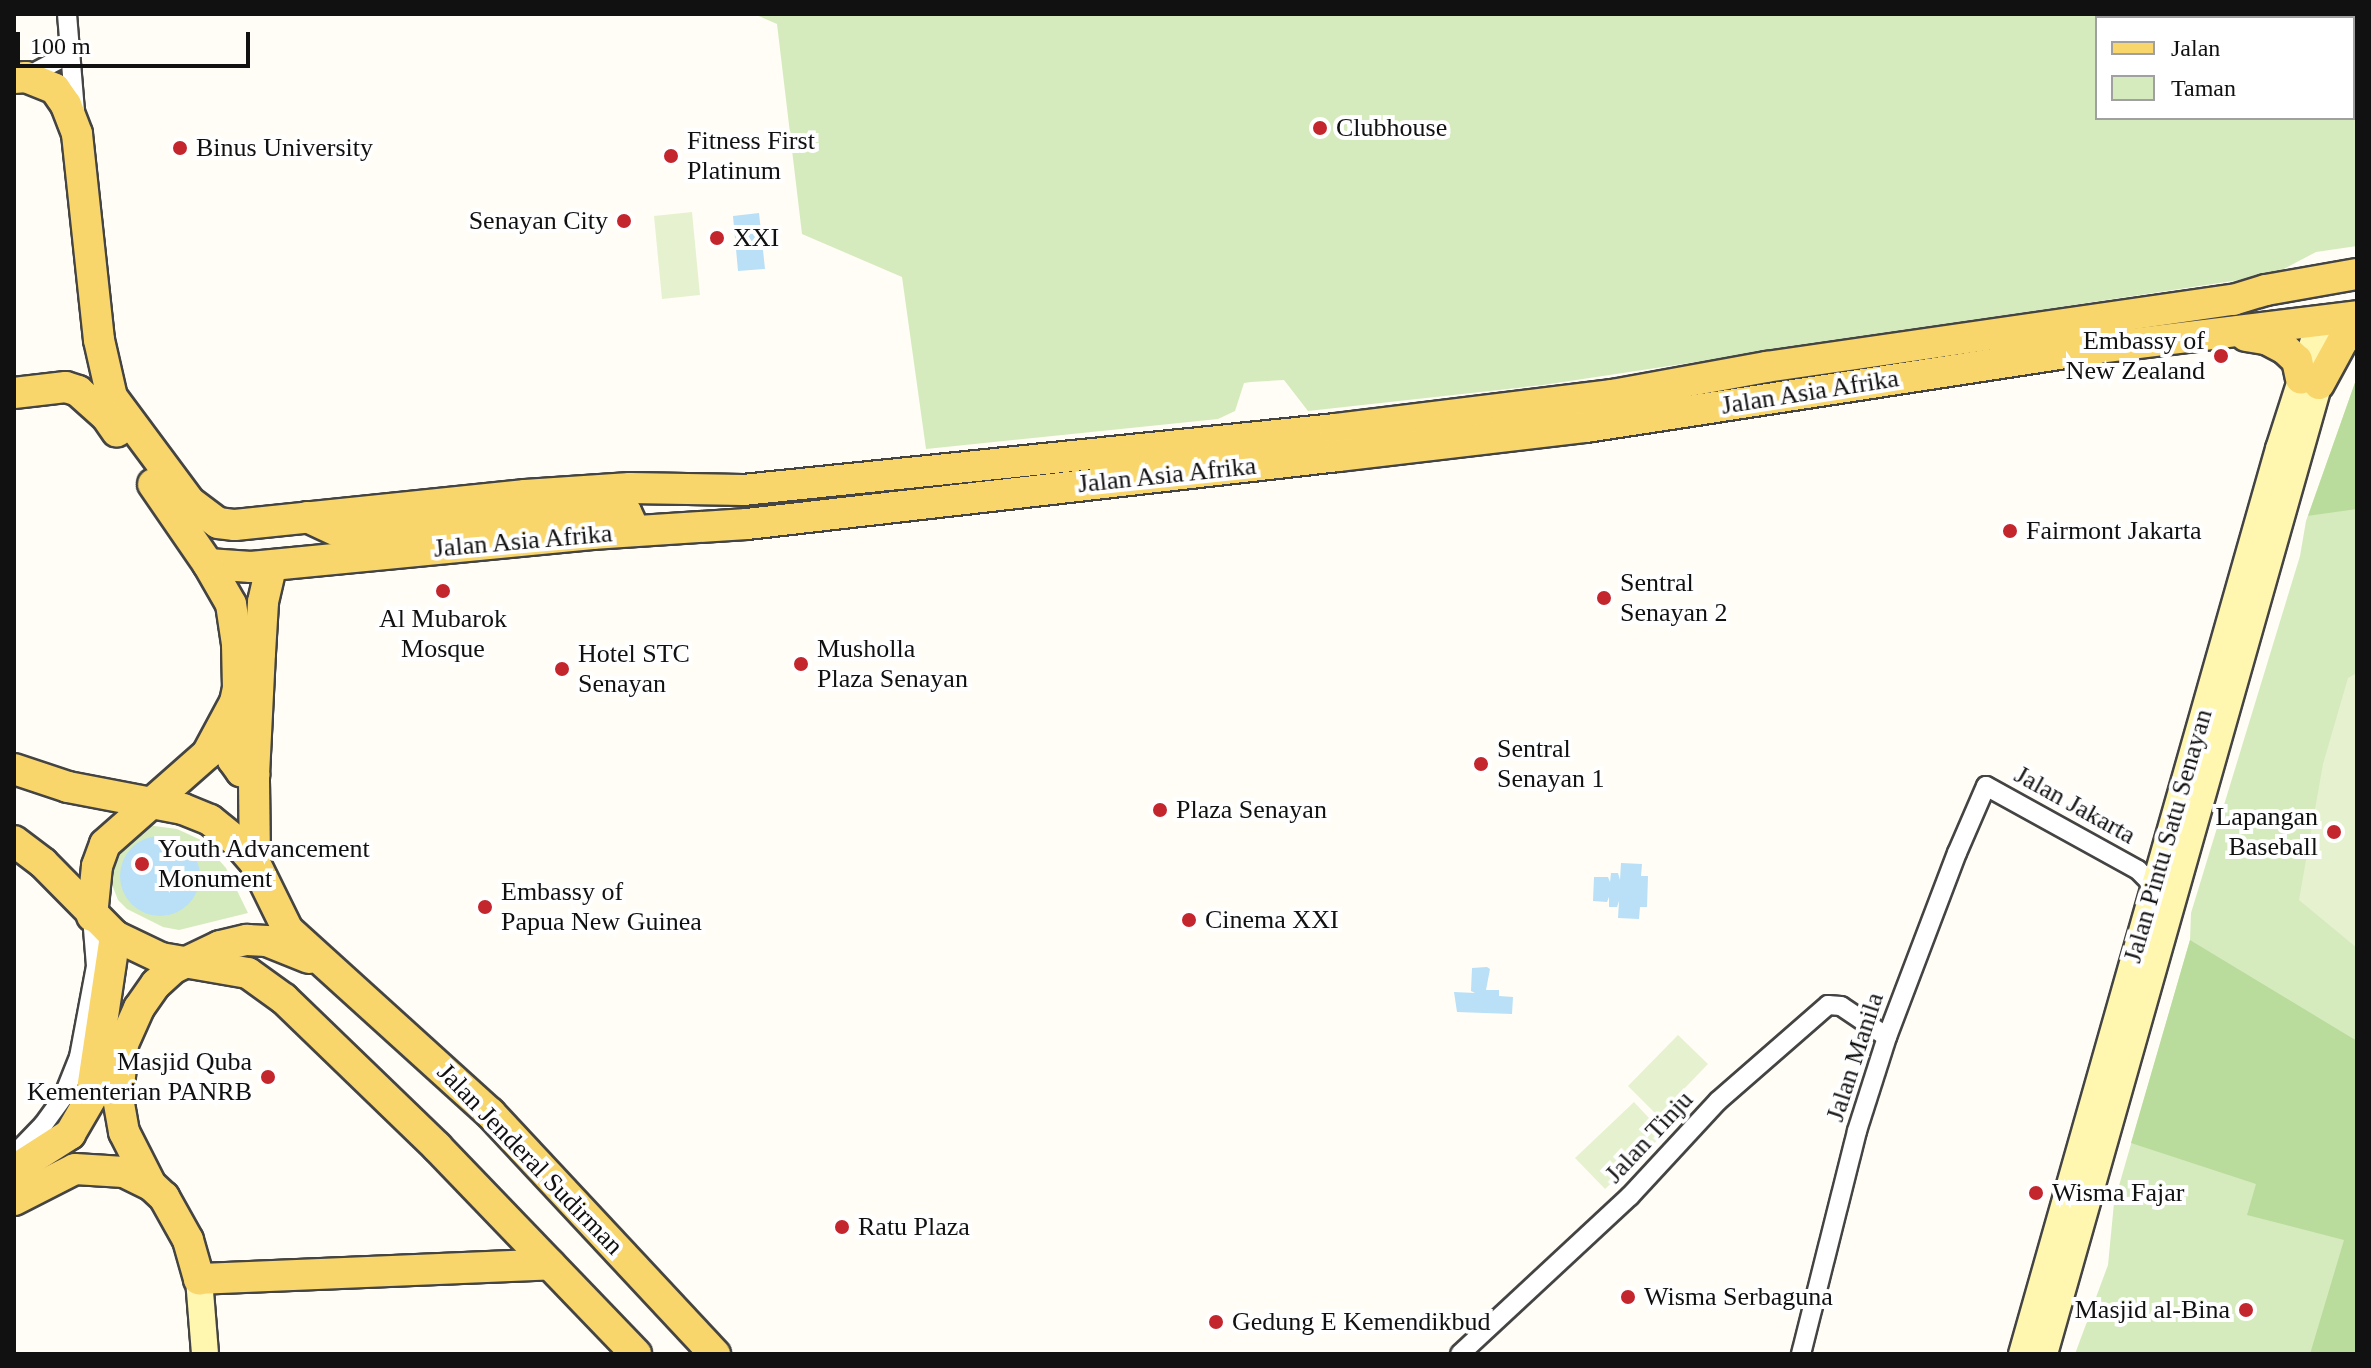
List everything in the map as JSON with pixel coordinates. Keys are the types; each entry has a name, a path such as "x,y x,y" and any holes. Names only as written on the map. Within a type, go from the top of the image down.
{"main road":[{"name":"Jalan Asia Afrika","path":"20,78 55,89 66,105 77,134 99,340 112,397 190,502 218,523 276,521 630,488 743,490 1586,427 2097,334 2266,290 2357,274"},
{"path":"2225,333 2278,343 2297,360 2310,382 2343,340 2339,318 2357,286"},
{"path":"2233,300 2307,299 2339,318"},
{"name":"Jalan Asia Afrika","path":"2097,334 2225,333 2339,318"},
{"path":"66,387 85,370 99,340"},
{"name":"Jalan Pintu Satu Senayan","path":"2022,1354 2160,881 2176,845 2310,382"},
{"path":"14,393 66,387 78,391 106,416 208,564 231,604 237,644 233,760 235,767 254,775"},
{"name":"Jalan Asia Afrika","path":"208,564 271,566 635,531 747,524 1287,448"},
{"path":"307,517 346,535 618,508 626,512 635,531"},
{"path":"255,863 254,775 263,602 271,566"},
{"path":"231,604 246,596 263,602"},
{"path":"92,916 97,866 105,844 207,754 235,702"},
{"path":"14,769 90,793 154,801 210,820 237,842 255,863 288,930 336,973"},
{"path":"14,841 43,863 115,936 153,956 248,973 284,999 636,1354"},
{"name":"Jalan Pintu Satu Senayan","path":"2044,1354 2160,881"},
{"path":"90,1101 115,936"},
{"path":"14,1170 70,1134 123,1044 139,1008 156,984 187,960 229,944 267,941 281,944 336,973"},
{"name":"Jalan Jenderal Sudirman","path":"336,973 490,1113 715,1354"},
{"path":"123,1044 120,1116 151,1185 179,1218 199,1279 205,1354"},
{"path":"14,1200 75,1169 116,1170 151,1185"},
{"path":"199,1279 550,1264"}],"street":[{"path":"67,14 77,134"},
{"path":"20,78 61,58 70,46"},
{"name":"Jalan Jakarta","path":"1986,786 2160,881"},
{"name":"Jalan Manila","path":"1801,1354 1857,1131 1887,1037 1986,786"},
{"path":"14,1155 43,1125 63,1097 79,1057 97,955 92,916"},
{"name":"Jalan Tinju","path":"1460,1354 1630,1196 1718,1101 1828,1005 1841,1006 1887,1037"}],"green space":[{"path":"754,14 2357,14 2357,246 2316,252 2272,275 1543,385 1308,411 1284,380 1251,382 1244,383 1235,411 1218,419 926,449 902,277 802,234 777,24"},
{"path":"692,212 700,295 662,299 654,216"},
{"path":"2357,377 2357,1354 2075,1354 2108,1265 2114,1203 2190,940 2191,913 2300,556 2306,521"},
{"path":"2357,377 2357,509 2308,516"},
{"name":"Lapangan Baseball","path":"2357,673 2357,948 2299,900 2323,764 2348,678"},
{"path":"147,825 177,829 201,840 226,868 248,913 179,930 163,927 127,909 118,900 109,877 118,843"},
{"path":"2190,940 2357,1041 2357,1354 2310,1354 2344,1240 2247,1215 2256,1184 2131,1143"},
{"path":"1678,1035 1708,1064 1658,1116 1628,1086"},
{"path":"1634,1102 1664,1134 1605,1189 1575,1158"}],"water":[{"path":"759,213 765,269 738,271 733,216"},
{"path":"160,836 175,839 188,848 197,861 200,876 197,891 188,904 175,913 160,916 145,913 132,904 123,891 120,876 123,861 132,848 145,839"},
{"path":"1621,863 1642,864 1641,876 1648,876 1647,907 1640,907 1639,919 1618,918 1619,901 1617,907 1609,907 1609,897 1607,902 1593,901 1594,877 1608,877 1610,882 1611,873 1618,873 1620,880"},
{"path":"1472,968 1490,969 1486,990 1499,990 1499,996 1513,997 1512,1014 1457,1012 1454,992 1475,993 1471,991"}],"place":[{"name":"Clubhouse","path":"1320,128"},
{"name":"Binus University","path":"180,148"},
{"name":"Fitness First Platinum","path":"671,156"},
{"name":"Senayan City","path":"624,221"},
{"name":"XXI","path":"717,238"},
{"name":"Embassy of New Zealand","path":"2221,356"},
{"name":"Fairmont Jakarta","path":"2010,531"},
{"name":"Al Mubarok Mosque","path":"443,591"},
{"name":"Sentral Senayan 2","path":"1604,598"},
{"name":"Musholla Plaza Senayan","path":"801,664"},
{"name":"Hotel STC Senayan","path":"562,669"},
{"name":"Sentral Senayan 1","path":"1481,764"},
{"name":"Plaza Senayan","path":"1160,810"},
{"name":"Lapangan Baseball","path":"2334,832"},
{"name":"Youth Advancement Monument","path":"142,864"},
{"name":"Embassy of Papua New Guinea","path":"485,907"},
{"name":"Cinema XXI","path":"1189,920"},
{"name":"Masjid Quba Kementerian PANRB","path":"268,1077"},
{"name":"Wisma Fajar","path":"2036,1193"},
{"name":"Ratu Plaza","path":"842,1227"},
{"name":"Wisma Serbaguna","path":"1628,1297"},
{"name":"Masjid al-Bina","path":"2246,1310"},
{"name":"Gedung E Kemendikbud","path":"1216,1322"}]}
